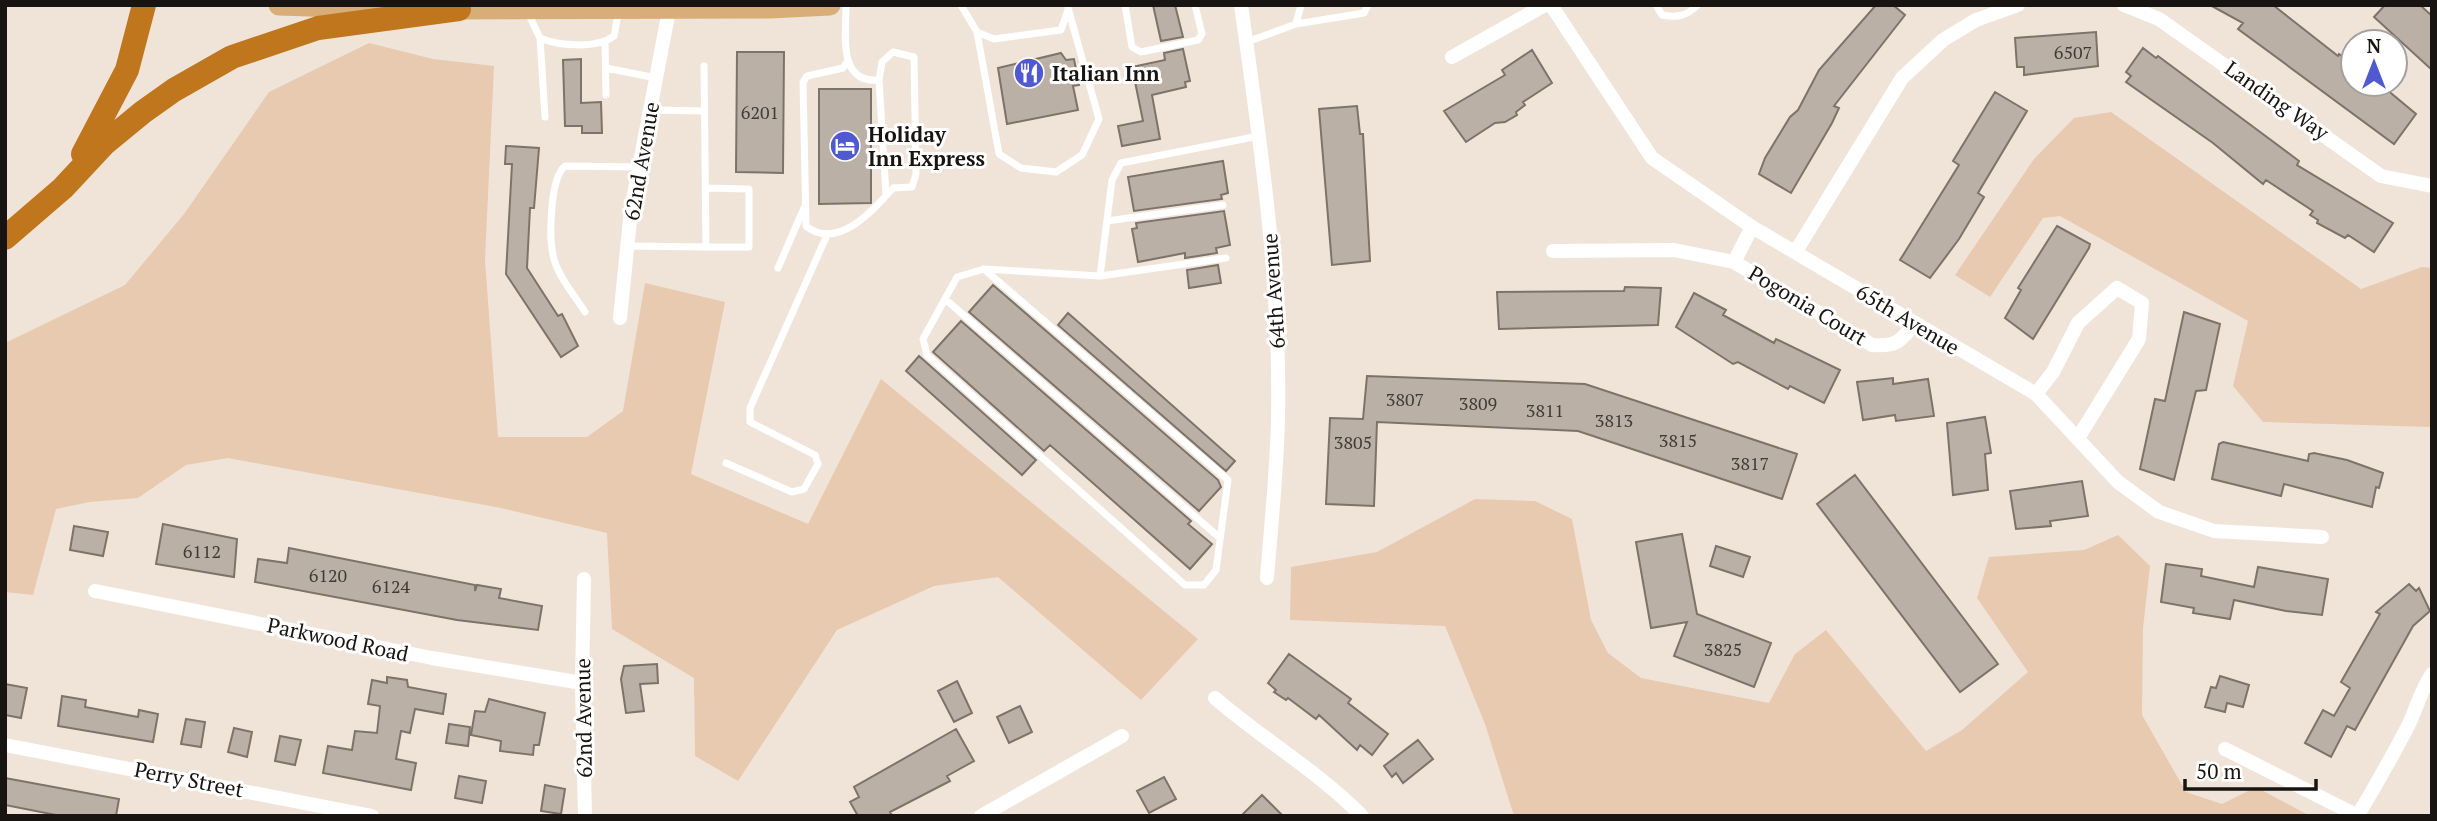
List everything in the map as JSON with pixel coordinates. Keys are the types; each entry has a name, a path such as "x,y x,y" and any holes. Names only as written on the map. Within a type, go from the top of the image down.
{"highway":[{"path":"63,188 112,103 127,70 144,5"},
{"path":"5,238 63,188 104,144 143,112 174,90 232,57 318,28 459,9"}],"main road":[{"path":"279,5 459,9 830,5"}],"street":[{"name":"64th Avenue","path":"1241,5 1259,136 1278,367 1278,418 1267,578"},
{"path":"1452,57 1545,5"},
{"name":"65th Avenue","path":"1551,5 1652,159 1752,227 2036,394 2118,482 2159,512 2214,531 2322,537"},
{"path":"1796,251 1902,78 1943,40 1976,20 2018,5"},
{"name":"Landing Way","path":"2124,5 2160,19 2381,176 2432,186"},
{"name":"62nd Avenue","path":"620,318 639,167 670,7"},
{"name":"Pogonia Court","path":"1734,262 1752,227"},
{"name":"Pogonia Court","path":"1553,251 1674,250 1734,262 1872,345 1890,346 1903,339 1915,323"},
{"path":"2036,394 2053,372 2078,323 2117,288 2142,303 2139,338 2078,438"},
{"name":"62nd Avenue","path":"584,579 582,683 585,816"},
{"name":"Parkwood Road","path":"95,591 432,658 582,683"},
{"path":"2225,749 2358,816 2410,721 2420,692 2432,674"},
{"path":"1215,698 1265,740 1317,776 1362,816"},
{"path":"981,816 1122,736"},
{"name":"Perry Street","path":"5,745 372,816"}],"lane":[{"path":"846,5 847,62 856,76 868,81 878,80"},
{"path":"961,5 977,32 999,154 1021,167 1056,172 1082,155 1098,119 1068,6"},
{"path":"1125,5 1132,47 1141,52 1198,40 1202,34 1195,5"},
{"path":"1296,24 1301,5"},
{"path":"1246,42 1296,24 1364,13 1368,5"},
{"path":"1656,5 1662,15 1674,17 1686,16 1698,5"},
{"path":"977,32 994,39 1061,30 1068,6"},
{"path":"540,38 552,43 605,43 614,36 619,8"},
{"path":"526,9 540,38 545,117"},
{"path":"605,43 606,95"},
{"path":"847,62 843,68 807,76 803,82 806,226 814,233 842,233 886,195 893,188 912,187 916,174 915,57 893,52 882,62 878,80 886,195"},
{"path":"704,66 706,247"},
{"path":"606,68 656,78"},
{"path":"650,110 704,111"},
{"path":"1100,276 1112,180 1121,163 1259,136"},
{"path":"585,312 552,256 554,186 558,172 565,166 639,167"},
{"path":"627,246 749,247 749,189 705,188"},
{"path":"1107,221 1223,205"},
{"path":"778,268 804,208"},
{"path":"726,463 792,492 804,489 818,464 815,455 750,422 750,408 827,235"},
{"path":"984,270 1228,480 1216,570 1204,585 1185,585 927,355 923,339 957,277 984,270 1100,276 1226,258"},
{"path":"946,299 1220,538"}],"shaded area":[{"path":"369,43 433,59 494,66 485,260 498,437 587,437 623,411 645,283 725,302 691,474 808,524 881,379 1198,639 1141,700 998,577 934,586 837,630 738,781 695,756 694,678 612,629 607,533 501,508 228,458 186,465 138,498 90,502 56,509 33,595 5,592 5,343 125,285 184,214 269,92"},
{"path":"2111,112 2361,289 2422,267 2432,268 2432,427 2263,422 2233,386 2248,321 2060,216 2043,218 1990,297 1955,275 2034,159 2074,118"},
{"path":"1475,499 1535,501 1572,519 1591,620 1608,653 1641,678 1769,703 1795,654 1826,630 1926,751 1962,730 2028,672 1977,598 1989,557 2084,550 2118,535 2150,566 2143,628 2142,715 2186,792 2222,804 2256,787 2310,816 1514,816 1485,724 1445,626 1290,620 1291,567 1377,552"}],"building":[{"path":"1153,5 1175,5 1183,37 1161,41"},
{"path":"1876,5 1893,5 1905,15 1834,106 1839,108 1832,123 1791,193 1759,174 1765,158 1790,117 1798,110 1819,70"},
{"path":"2210,5 2273,5 2338,56 2339,54 2339,98 2397,98 2416,114 2394,144 2238,29 2243,23"},
{"path":"2385,5 2420,5 2432,16 2432,70 2409,49 2409,28 2386,28 2374,17"},
{"path":"2096,32 2098,66 2024,75 2024,67 2017,67 2015,38"},
{"path":"2143,48 2156,58 2158,56 2299,161 2297,165 2393,223 2374,252 2348,235 2345,238 2317,223 2318,220 2310,215 2313,211 2266,180 2263,184 2213,143 2126,82 2131,76 2126,72"},
{"path":"1183,49 1190,81 1185,82 1186,87 1152,95 1160,139 1122,146 1118,126 1143,121 1132,67 1165,60 1164,53"},
{"path":"1532,50 1552,83 1523,102 1525,105 1516,112 1517,115 1505,122 1495,123 1466,142 1444,111 1505,75 1502,70"},
{"path":"737,52 784,52 783,173 736,172"},
{"path":"1061,53 1066,60 1074,59 1079,85 1073,86 1078,110 1007,124 998,68"},
{"path":"581,59 581,103 601,102 602,133 582,133 582,126 565,126 563,60"},
{"name":"Holiday Inn Express","path":"819,89 871,89 871,203 819,204"},
{"path":"1995,92 2027,111 1978,193 1984,197 1959,239 1930,278 1900,260 1959,165 1953,161"},
{"path":"1357,106 1360,134 1363,134 1370,261 1332,265 1319,109"},
{"path":"506,146 539,148 534,208 530,208 527,268 558,316 562,314 578,346 561,357 506,274 512,164 505,164"},
{"path":"1223,161 1228,193 1221,195 1222,199 1134,211 1128,177"},
{"path":"1224,211 1230,245 1216,248 1217,253 1185,258 1185,253 1138,262 1132,229 1137,228 1136,223"},
{"path":"2057,226 2090,244 2033,339 2005,318 2021,290 2018,288"},
{"path":"1218,265 1221,283 1189,288 1187,270"},
{"path":"993,285 1218,480 1221,487 1199,511 969,312"},
{"path":"1625,287 1661,288 1658,325 1499,329 1497,292 1624,291"},
{"path":"1694,293 1726,310 1723,315 1774,343 1776,339 1840,370 1824,403 1790,386 1788,389 1738,362 1733,364 1676,327"},
{"path":"2184,312 2220,324 2206,390 2196,391 2174,480 2140,469 2155,399 2165,401"},
{"path":"1068,313 1235,461 1226,471 1058,325"},
{"path":"961,321 1191,521 1188,524 1212,544 1190,569 1050,445 1044,451 933,352"},
{"path":"919,356 1036,460 1022,475 906,371"},
{"path":"1367,376 1585,384 1797,454 1782,499 1578,431 1377,422 1374,506 1326,504 1330,418 1363,419"},
{"path":"1893,378 1893,384 1928,379 1934,416 1896,421 1895,415 1863,420 1857,382"},
{"path":"1985,417 1991,453 1985,454 1988,490 1953,495 1947,423"},
{"path":"2223,442 2308,461 2309,454 2314,453 2347,460 2383,473 2379,488 2376,487 2372,507 2284,484 2281,496 2212,479 2219,444"},
{"path":"1855,475 1998,664 1960,692 1817,504"},
{"path":"2082,481 2088,516 2050,521 2051,526 2016,529 2010,491"},
{"path":"163,524 237,539 234,577 156,564"},
{"path":"74,526 108,532 103,556 70,550"},
{"path":"1682,534 1697,614 1771,643 1754,687 1674,656 1687,622 1651,628 1636,542"},
{"path":"1716,546 1750,557 1743,577 1710,566"},
{"path":"289,548 475,585 475,591 477,585 501,589 499,598 542,606 538,630 457,620 255,582 258,559 287,563"},
{"path":"2166,564 2202,569 2201,576 2254,587 2258,567 2328,579 2322,615 2286,611 2234,600 2230,619 2193,613 2194,608 2161,602"},
{"path":"2409,584 2416,591 2419,588 2430,611 2413,626 2355,730 2347,726 2331,757 2305,743 2323,710 2334,716 2350,688 2341,682 2380,614 2376,612"},
{"path":"1289,654 1351,699 1348,703 1388,734 1372,755 1360,745 1357,750 1319,715 1316,719 1288,698 1286,700 1274,692 1276,690 1268,683"},
{"path":"657,664 658,683 640,684 644,711 626,713 621,679 624,666"},
{"path":"2220,676 2249,685 2243,707 2227,703 2225,712 2205,707 2211,687 2216,688"},
{"path":"387,677 407,680 408,687 446,694 443,714 415,709 410,733 401,731 396,759 416,763 411,790 323,773 328,746 352,750 355,731 377,733 380,706 368,704 372,680 387,683"},
{"path":"957,681 972,713 954,722 938,691"},
{"path":"5,684 27,688 21,718 5,715"},
{"path":"62,696 86,700 85,707 138,717 139,710 158,714 153,742 58,726"},
{"path":"489,699 545,713 539,745 534,745 533,755 500,751 501,741 471,735 475,711 485,712"},
{"path":"1020,706 1032,732 1009,743 997,717"},
{"path":"186,719 205,722 201,747 181,744"},
{"path":"449,724 470,727 468,746 446,743"},
{"path":"234,728 252,732 247,757 228,752"},
{"path":"956,729 974,761 947,776 950,781 890,812 892,816 858,816 850,802 859,797 854,787"},
{"path":"280,736 301,740 295,765 275,761"},
{"path":"1418,740 1433,759 1403,783 1396,773 1392,777 1384,766"},
{"path":"459,776 486,781 482,803 455,798"},
{"path":"1164,777 1176,799 1149,813 1137,791"},
{"path":"5,778 119,799 116,816 61,816 5,805"},
{"path":"545,785 565,789 561,814 541,811"},
{"path":"1262,795 1283,816 1241,816"}],"place":[{"name":"Italian Inn","path":"1029,73"},
{"name":"Holiday Inn Express","path":"845,146"}]}
